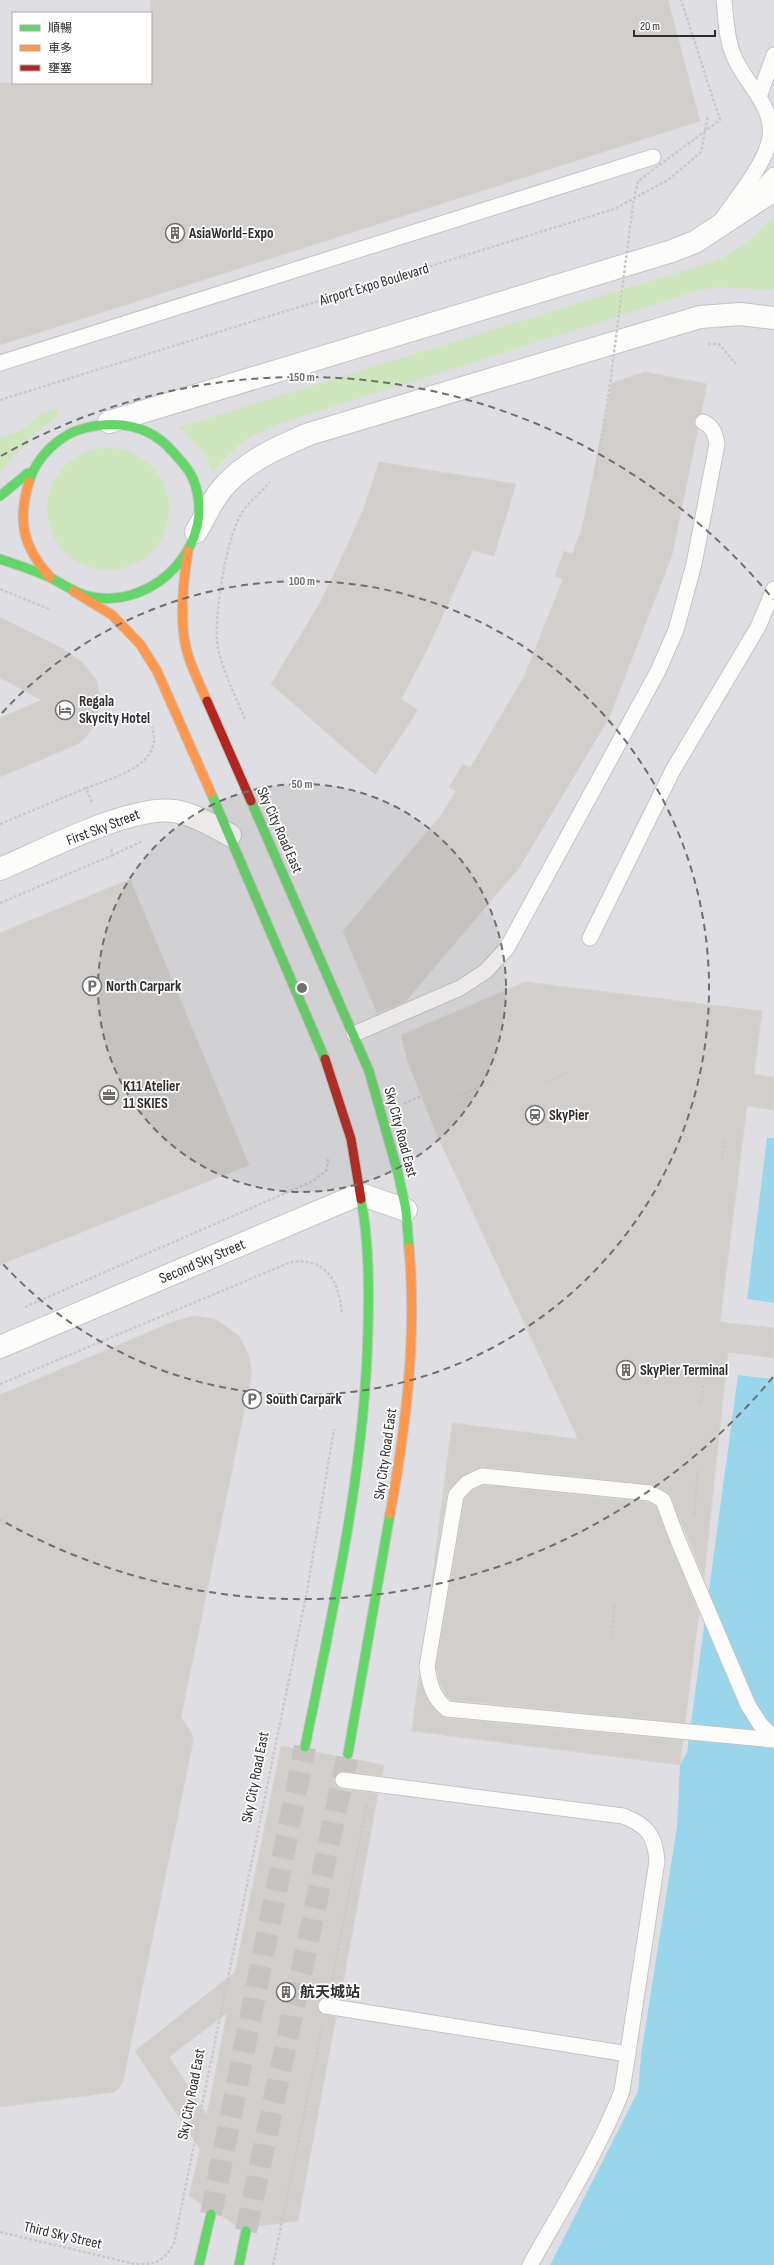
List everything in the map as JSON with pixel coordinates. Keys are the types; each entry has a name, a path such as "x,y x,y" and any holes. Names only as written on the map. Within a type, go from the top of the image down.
{"street":[{"path":"50,577 35,560 28,547 20,518 21,495 28,473 42,452 61,435 84,425 109,422 672,251 695,242 774,190"},
{"path":"0,559 50,577 73,591 98,598 120,598 141,593 160,583 170,574 192,542 220,490 238,472 272,450 309,434 700,317 740,314 774,318"},
{"path":"109,422 130,424 149,431 166,442 180,456 190,473 196,493 192,542"},
{"path":"0,496 28,473"},
{"name":"Sky City Road East","path":"192,542 182,607 188,657 354,1034 377,1095 406,1210 412,1280 410,1384 395,1487 348,1754"},
{"name":"Sky City Road East","path":"73,591 104,608 125,624 148,654 230,835 333,1080 351,1140 360,1194 369,1300 369,1360 364,1421 336,1595 305,1747"},
{"name":"First Sky Street","path":"0,869 102,826 142,812 159,810 176,811 191,816 230,835"},
{"path":"360,1194 406,1210"},
{"name":"Second Sky Street","path":"0,1347 360,1194"},
{"path":"199,2265 211,2214"},
{"path":"239,2265 246,2231"}],"lane":[{"path":"714,230 762,160 770,136 768,116 759,96 742,72 733,54 726,29 724,0"},
{"path":"759,96 774,55"},
{"path":"759,96 774,88"},
{"path":"0,363 653,157"},
{"path":"734,216 774,175"},
{"path":"354,1034 460,988 486,971 507,948 658,671 676,630 694,564 717,444 714,432 709,424 703,422"},
{"path":"590,938 673,770 758,627 774,589"},
{"path":"482,1476 650,1493 663,1500 705,1605 748,1705 760,1724 774,1739 447,1709 437,1702 430,1687 427,1667 456,1495 467,1483 482,1476"},
{"path":"343,1780 623,1816 637,1822 649,1832 656,1846 657,1861 622,2091 610,2121 530,2265"},
{"path":"326,2006 628,2054"}],"path":[{"path":"595,476 609,392 633,204 638,181 720,120 681,0"},
{"name":"Airport Expo Boulevard","path":"0,400 614,209 668,180 700,152 708,116"},
{"path":"704,343 718,344 736,364"},
{"path":"607,367 614,364"},
{"path":"230,542 243,511 274,478"},
{"path":"0,589 54,611"},
{"path":"0,824 86,788 124,774 150,756 156,742 150,722"},
{"path":"86,788 113,855 146,839"},
{"name":"First Sky Street","path":"0,903 113,855"},
{"path":"548,1082 568,1073"},
{"path":"460,1096 489,1083"},
{"path":"403,1104 421,1096"},
{"path":"722,1158 725,1139"},
{"name":"Second Sky Street","path":"22,1308 313,1182 326,1171 328,1152"},
{"path":"0,1384 291,1262 312,1262 321,1265 332,1276 341,1304 342,1319"},
{"path":"701,1403 703,1383"},
{"name":"Sky City Road East","path":"121,2260 149,2265 163,2259 174,2243 180,2221 307,1591 336,1423"},
{"path":"694,1515 698,1469"},
{"path":"612,1638 614,1604"},
{"name":"Third Sky Street","path":"0,2232 121,2260"}],"shaded area":[{"path":"0,0 774,0 774,1138 768,1138 747,1299 774,1303 774,1379 738,1375 687,1752 680,1765 677,1826 641,2055 638,2091 550,2265 0,2265"}],"green space":[{"path":"774,216 774,290 718,287 697,291 279,424 244,440 212,471 206,455 179,427 715,261 732,252 754,236"},
{"path":"56,409 58,415 31,437 0,472 0,438 21,431 41,414"},
{"path":"108,448 120,449 131,453 142,458 151,466 159,475 164,486 168,497 168,521 164,532 159,543 151,552 142,560 131,565 120,569 108,570 96,569 85,565 74,560 65,552 57,543 52,532 48,521 47,509 48,497 52,486 57,475 65,466 74,458 85,453 96,449"}],"water":[{"path":"767,1138 774,1138 774,1303 747,1299"},
{"path":"738,1375 774,1379 774,2265 550,2265 638,2091 641,2055 677,1826 680,1765 687,1752"}],"building":[{"name":"AsiaWorld-Expo","path":"151,0 668,0 700,121 0,345 0,83 152,84"},
{"path":"645,372 707,384 701,414 695,418 694,423 698,429 672,555 609,718 519,868 405,1002 377,1013 343,931 442,814 456,791 449,787 463,764 470,768 524,677 563,579 555,576 564,551 572,554 582,529 612,383"},
{"path":"379,462 516,484 494,556 473,550 425,654 401,699 418,710 375,775 271,684 320,603 363,510"},
{"name":"Regala Skycity Hotel","path":"0,617 60,647 81,661 96,679 101,699 96,723 85,738 78,744 0,777 0,718 42,700 0,678"},
{"name":"K11 Atelier 11 SKIES","path":"130,879 249,1165 0,1265 0,933"},
{"name":"SkyPier Terminal","path":"525,982 762,1011 754,1074 774,1077 774,1110 747,1106 720,1322 774,1328 774,1358 728,1352 704,1578 671,1497 667,1492 654,1485 482,1467 461,1477 447,1493 429,1604 452,1423 578,1439 437,1135 408,1062 401,1035"},
{"path":"194,1316 210,1318 218,1321 239,1336 248,1353 252,1373 181,1717 192,1734 193,1742 123,2081 119,2088 114,2092 0,2107 0,1395 175,1321"},
{"path":"484,1485 647,1502 656,1506 699,1613 685,1723 451,1700 446,1695 440,1683 436,1667 464,1499 472,1490"},
{"path":"419,1676 428,1700 436,1711 446,1718 683,1740 680,1765 412,1731"},
{"name":"航天城站","path":"281,1746 293,1748 296,1756 303,1759 309,1759 316,1752 336,1756 340,1763 345,1766 353,1766 358,1760 384,1765 382,1776 344,1771 339,1772 334,1778 335,1784 341,1789 378,1794 340,1999 323,1998 317,2004 321,2013 336,2017 298,2221 257,2226 248,2219 242,2219 235,2225 223,2217 223,2210 219,2205 213,2202 203,2205 189,2196 200,2149 135,2051 235,1972","holes":["227,2013 207,2115 169,2057"]}],"tunnel":[{"path":"211,2214 305,1747"},
{"path":"246,2231 348,1754"}],"traffic: fast":[{"path":"0,559 45,575 86,596 116,598 138,592 159,582 176,566 189,547 197,526 199,503 193,479 189,471 164,443 144,430 133,427 121,425 97,426 85,428 67,435 58,441 43,456 32,473 29,482"},
{"path":"0,496 28,473"},
{"path":"211,793 325,1059"},
{"path":"251,801 369,1071 398,1173 406,1210 409,1248"},
{"path":"305,1747 346,1539 361,1434 366,1382 368,1329 368,1264 364,1215 361,1199"},
{"path":"348,1754 390,1514"},
{"path":"199,2265 211,2214"},
{"path":"239,2265 246,2231"}],"traffic: slow":[{"path":"29,482 23,509 25,533 28,544 34,555 50,577"},
{"path":"188,551 182,605 184,633 189,658 207,701"},
{"path":"73,591 112,615 140,644 157,671 211,793"},
{"path":"390,1514 401,1448 411,1348 412,1315 409,1248"}],"traffic: jam":[{"path":"207,701 251,801"},
{"path":"325,1059 351,1139 361,1199"}],"place":[{"name":"AsiaWorld-Expo","path":"175,233"},
{"name":"Regala Skycity Hotel","path":"65,710"},
{"name":"North Carpark","path":"92,986"},
{"name":"K11 Atelier 11 SKIES","path":"109,1095"},
{"name":"SkyPier","path":"535,1115"},
{"name":"SkyPier Terminal","path":"626,1370"},
{"name":"South Carpark","path":"252,1399"},
{"name":"航天城站","path":"286,1992"}]}
